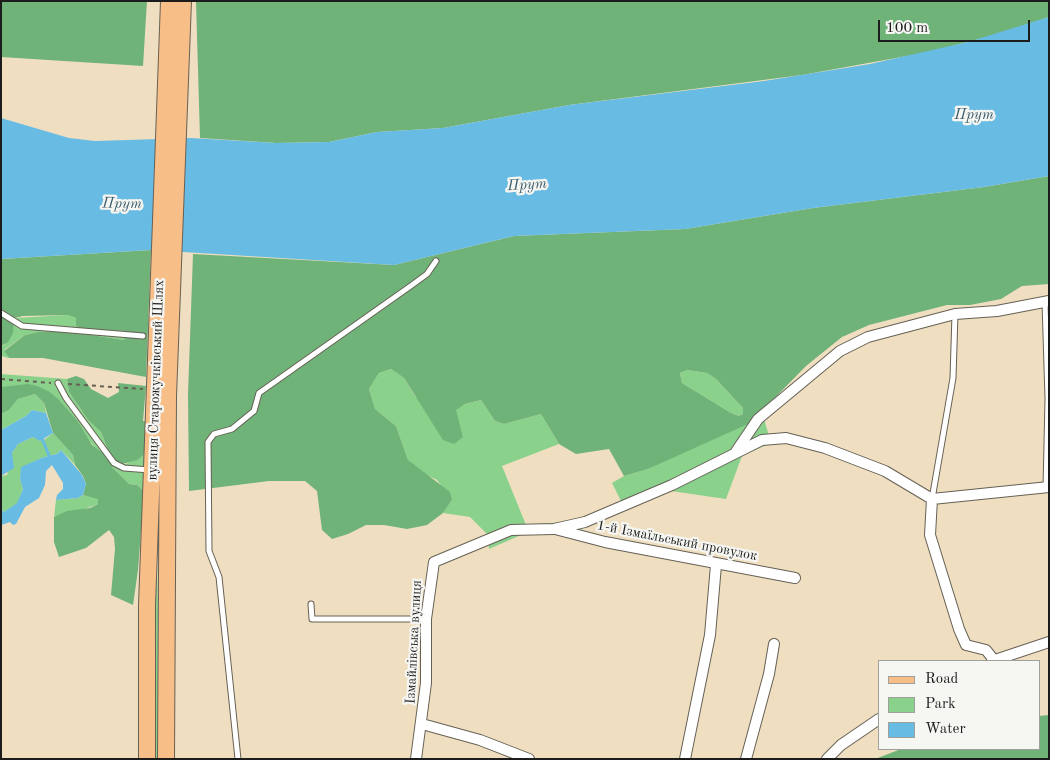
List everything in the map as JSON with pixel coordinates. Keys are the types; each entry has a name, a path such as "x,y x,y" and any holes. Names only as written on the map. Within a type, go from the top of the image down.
{"main road":[{"name":"вулиця Старожучківський Шлях","path":"166,759 162,393 169,1"},
{"name":"вулиця Старожучківський Шлях","path":"147,759 147,605 153,470 162,393 183,1"}],"street":[{"path":"734,454 758,419 840,351 868,337 955,314 997,311 1047,301"},
{"path":"554,529 594,518 672,485 762,440 786,438 825,448 885,471 932,499 1047,487"},
{"path":"932,499 930,535 959,629 966,645 986,650 992,660"},
{"name":"1-й Ізмаїльський провулок","path":"554,529 605,542 795,578"},
{"name":"Ізмайлівська вулиця","path":"416,759 426,683 426,619 434,562 511,530 554,529"},
{"path":"685,759 710,635 716,564"},
{"path":"996,660 1049,642"},
{"path":"746,759 769,674 774,644"},
{"path":"827,759 841,745 878,720"},
{"path":"422,724 480,740 529,759"}],"lane":[{"path":"238,759 219,578 209,551 208,442 214,434 232,429 254,411 259,393 420,280 436,261"},
{"path":"1047,301 1047,487"},
{"path":"1,313 22,326 143,336"},
{"path":"932,499 953,378 955,314"},
{"path":"58,383 66,398 114,463 124,468 153,470"},
{"path":"311,604 312,619 426,619"}],"green space":[{"path":"1,1 147,1 143,66 1,57"},
{"path":"196,1 1049,1 1049,17 1002,33 929,52 802,75 569,105 443,128 377,132 329,142 276,143 200,138"},
{"path":"1049,176 1049,284 1022,286 1001,299 970,305 947,305 869,325 842,337 806,366 750,423 648,469 624,476 609,449 576,454 559,444 541,414 504,424 495,421 481,400 465,404 456,410 463,437 454,444 443,440 404,378 391,369 379,373 369,389 375,409 396,426 408,460 450,492 452,500 443,513 427,525 407,529 384,525 366,525 332,539 322,530 317,491 305,481 269,481 189,491 188,394 193,254 394,265 514,236 685,229 813,208 984,187","holes":["687,370 707,373 716,379 743,408 743,414 739,416 731,413 682,383 680,373"]},
{"path":"151,250 146,377 43,358 9,358 4,351 25,335 38,332 66,331 124,340 126,331 80,330 76,325 76,318 68,315 23,316 14,318 13,333 8,342 1,346 1,259"},
{"path":"68,315 76,318 81,330 126,331 124,340 66,331 38,332 25,335 4,350 9,358 1,356 1,346 4,345 14,318"},
{"path":"391,369 404,378 415,396 463,437 455,410 465,404 481,400 495,421 504,424 541,414 559,444 502,466 526,525 577,521 621,501 612,483 624,476 648,469 762,412 771,443 742,456 726,499 671,491 568,535 521,535 489,549 488,535 470,517 443,513 452,500 437,480 421,472 408,460 396,426 375,409 369,389 379,373"},
{"path":"687,370 707,373 716,379 743,408 743,414 739,416 731,413 682,383 680,373"},
{"path":"1,374 67,379 69,392 89,421 101,432 109,453 107,456 98,451 86,437 77,420 50,392 10,387 1,388"},
{"path":"76,376 84,379 91,389 108,398 119,392 118,383 146,386 143,421 148,421 146,453 137,460 112,467 129,484 137,485 144,491 138,570 133,605 111,595 115,549 114,537 109,530 86,548 59,557 54,542 54,517 67,511 90,508 98,504 98,499 83,495 86,484 83,476 75,465 73,455 53,433 44,403 35,394 18,399 9,410 1,414 2,387 28,384 37,386 50,392 58,399 77,420 92,445 107,456 109,453 101,432 89,421 69,392 67,379"},
{"path":"35,394 44,403 46,413 32,410 26,416 1,430 1,414 9,410 18,399"},
{"path":"53,433 73,455 75,465 61,450 57,454 44,457 22,467 20,479 23,488 18,503 4,512 1,509 1,476 7,475 12,453 18,444 33,437 44,440"},
{"path":"146,453 144,491 137,485 129,484 112,467 126,464"},
{"path":"155,475 158,606 163,759 150,759"},
{"path":"83,495 98,498 98,504 54,517 56,500 78,498"},
{"path":"1049,715 1049,759 875,759 898,750 1040,750 1040,716"}],"water":[{"name":"Прут","path":"1049,17 1049,176 984,187 813,208 685,229 514,236 394,265 151,250 1,259 1,118 69,138 95,141 191,138 276,143 329,142 377,132 443,128 569,105 764,81 870,64 968,42"},
{"path":"32,410 46,413 53,433 40,441 33,437 18,444 12,453 14,468 1,476 1,430 26,416"},
{"path":"61,450 82,475 86,484 83,495 78,498 56,500 57,495 63,489 63,483 52,465 46,471 45,485 39,498 25,507 16,524 13,525 10,522 1,525 1,509 4,512 17,503 23,489 20,479 21,467 44,457 57,454"}],"waterway":[{"path":"41,436 50,458"}]}
